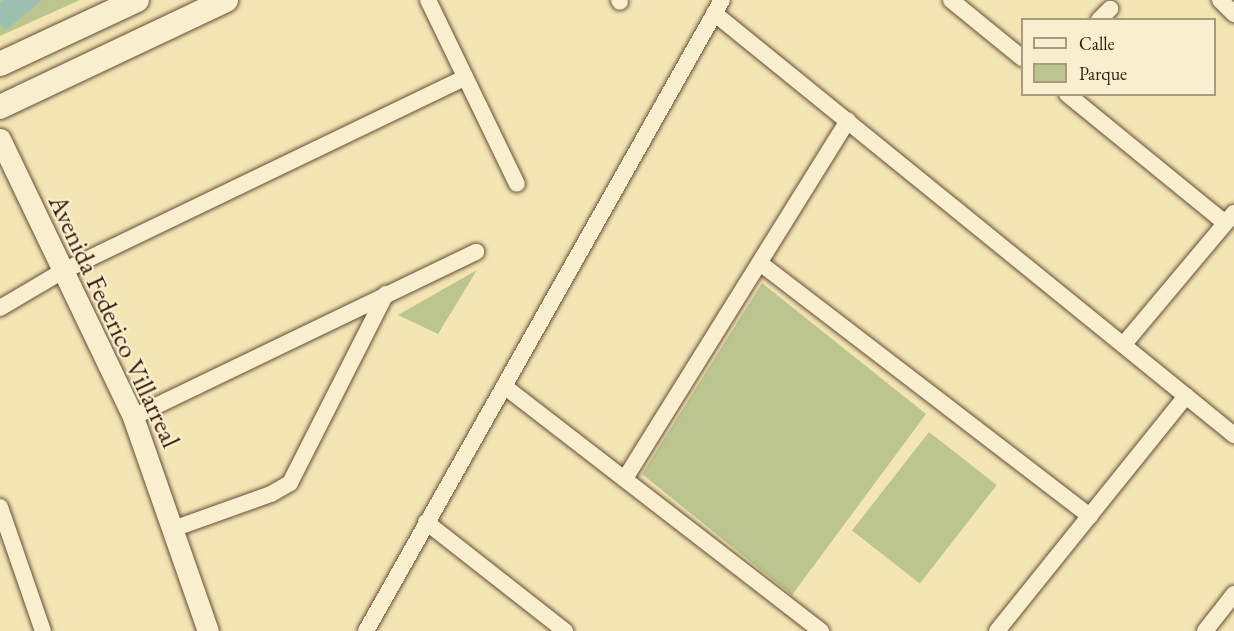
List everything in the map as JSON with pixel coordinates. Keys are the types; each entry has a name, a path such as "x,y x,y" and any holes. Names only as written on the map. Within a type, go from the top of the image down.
{"main road":[{"path":"0,64 137,0"},
{"path":"0,107 226,0"}],"street":[{"path":"428,0 517,184"},
{"path":"951,0 1021,56"},
{"path":"1220,0 1234,14"},
{"path":"366,631 718,6 848,121 1234,435"},
{"path":"0,308 61,272 465,78"},
{"path":"1070,96 1229,217 1124,344"},
{"path":"626,477 848,121"},
{"name":"Avenida Federico Villarreal","path":"0,139 61,272 133,417 208,631"},
{"path":"133,417 476,252"},
{"path":"760,263 1090,516"},
{"path":"173,529 272,494 290,483 386,294"},
{"path":"504,386 626,477 821,631"},
{"path":"997,631 1186,396"},
{"path":"0,507 43,631"},
{"path":"426,522 565,631"},
{"path":"1205,631 1234,594"}],"green space":[{"path":"0,0 80,0 0,36"},
{"path":"477,270 438,334 398,315"},
{"path":"762,283 926,414 792,595 642,474"},
{"path":"929,432 997,485 920,583 852,531"}],"shaded area":[{"path":"4,0 42,0 6,30 0,24 0,3"}]}
